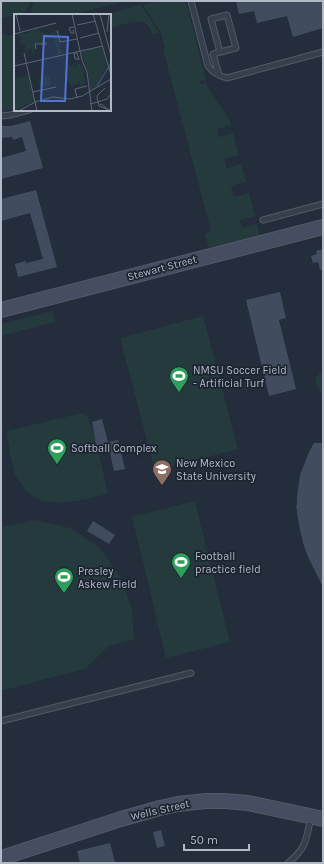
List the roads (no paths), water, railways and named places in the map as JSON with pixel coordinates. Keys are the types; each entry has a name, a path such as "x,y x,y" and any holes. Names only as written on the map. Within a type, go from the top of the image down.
{"street":[{"name":"Stewart Street","path":"1,310 323,226"},
{"name":"Wells Street","path":"1,858 121,819 178,804 206,801 248,803 317,817"}],"lane":[{"path":"191,1 208,66 215,74 228,78 323,52"},
{"path":"219,75 213,54 236,48 226,15 211,19 220,52"},
{"path":"1,116 25,111"},
{"path":"263,220 323,204"},
{"path":"1,721 191,673"},
{"path":"288,863 298,855 304,847 317,817"}],"place":[{"name":"NMSU Soccer Field - Artificial Turf","path":"179,393"},
{"name":"Softball Complex","path":"57,465"},
{"name":"New Mexico State University","path":"162,486"},
{"name":"Football practice field","path":"181,579"},
{"name":"Presley Askew Field","path":"64,594"}]}
